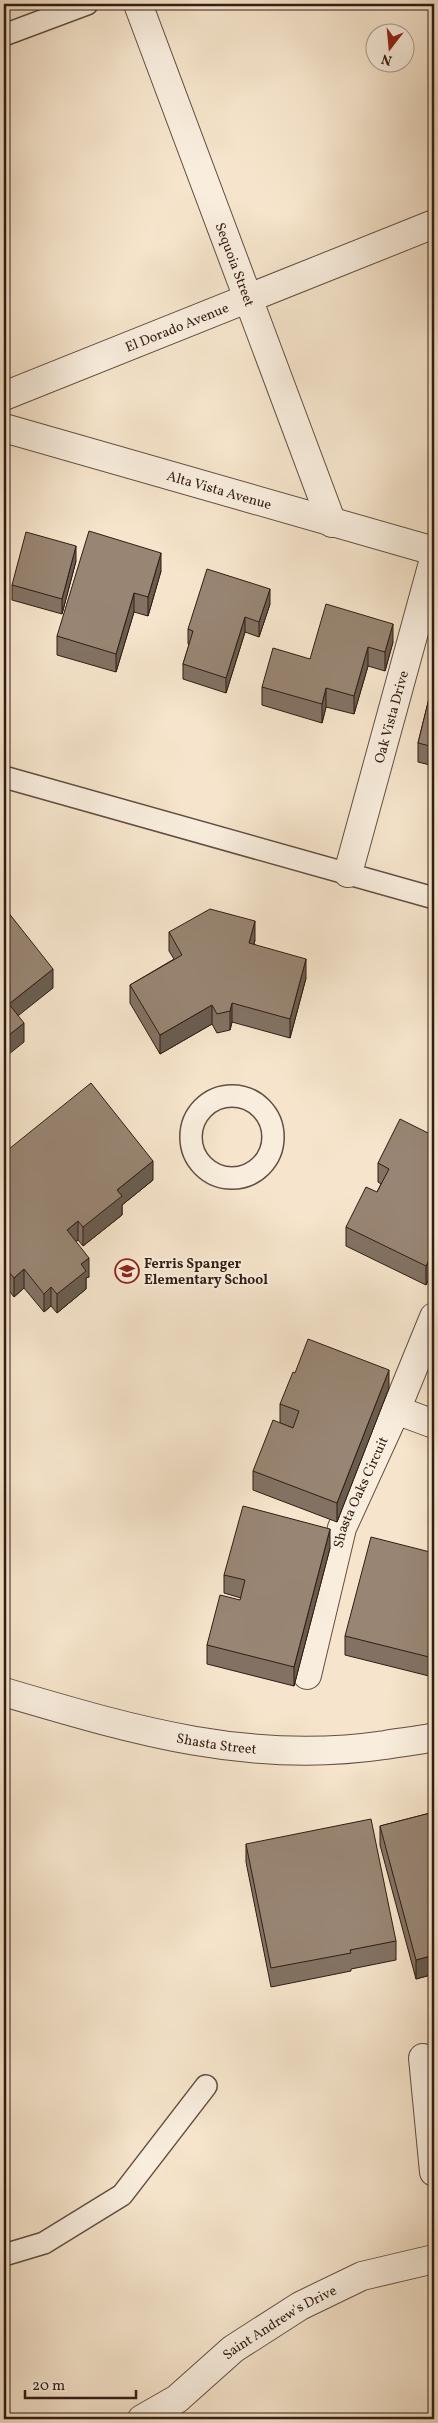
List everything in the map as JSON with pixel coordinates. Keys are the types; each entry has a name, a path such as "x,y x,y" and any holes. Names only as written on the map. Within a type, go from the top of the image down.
{"street":[{"name":"Sequoia Street","path":"138,4 332,523"},
{"name":"El Dorado Avenue","path":"4,396 434,224"},
{"name":"Alta Vista Avenue","path":"4,428 434,551"},
{"name":"Oak Vista Drive","path":"348,873 434,559"},
{"name":"Shasta Oaks Circuit","path":"307,1675 342,1528 396,1410 434,1317"},
{"path":"396,1410 434,1424"},
{"name":"Shasta Street","path":"4,1692 122,1727 247,1750 305,1752 364,1748 434,1737"},
{"path":"423,2058 434,2172"},
{"name":"Saint Andrew's Drive","path":"142,2419 177,2399 233,2350 300,2306 362,2276 434,2259"}],"lane":[{"path":"4,36 88,4"},
{"path":"4,777 434,898"},
{"path":"4,2255 44,2243 122,2195 206,2086"}],"building":[{"path":"89,531 161,553 148,597 134,593 116,654 57,636"},
{"path":"26,532 76,546 62,599 12,585"},
{"path":"207,569 270,589 259,622 245,617 226,678 183,664 193,631 188,629"},
{"path":"326,604 393,624 385,652 368,647 354,696 326,688 322,704 262,687 273,648 310,659"},
{"path":"434,678 434,747 418,743"},
{"path":"4,907 53,969 9,1004 24,1023 4,1039"},
{"path":"210,909 255,921 249,943 306,959 290,1019 232,1003 230,1011 217,1014 212,1005 160,1035 130,985 182,955 169,932"},
{"path":"91,1083 153,1161 117,1190 122,1196 83,1227 78,1221 67,1230 89,1258 81,1264 86,1271 57,1294 51,1287 44,1294 24,1269 14,1278 4,1266 4,1153"},
{"path":"400,1119 434,1136 434,1250 426,1266 346,1227 366,1187 377,1192 389,1169 378,1163"},
{"path":"308,1339 389,1370 337,1503 253,1471 273,1420 293,1428 299,1411 280,1404 293,1372 295,1373"},
{"path":"243,1506 330,1529 294,1667 207,1645 220,1595 240,1600 245,1580 224,1575"},
{"path":"371,1537 434,1553 434,1637 429,1657 345,1636"},
{"path":"434,1812 434,1955 416,1960 380,1826"},
{"path":"371,1819 396,1941 350,1950 351,1953 271,1968 246,1844"}],"place":[{"name":"Ferris Spanger Elementary School","path":"127,1271"}]}
